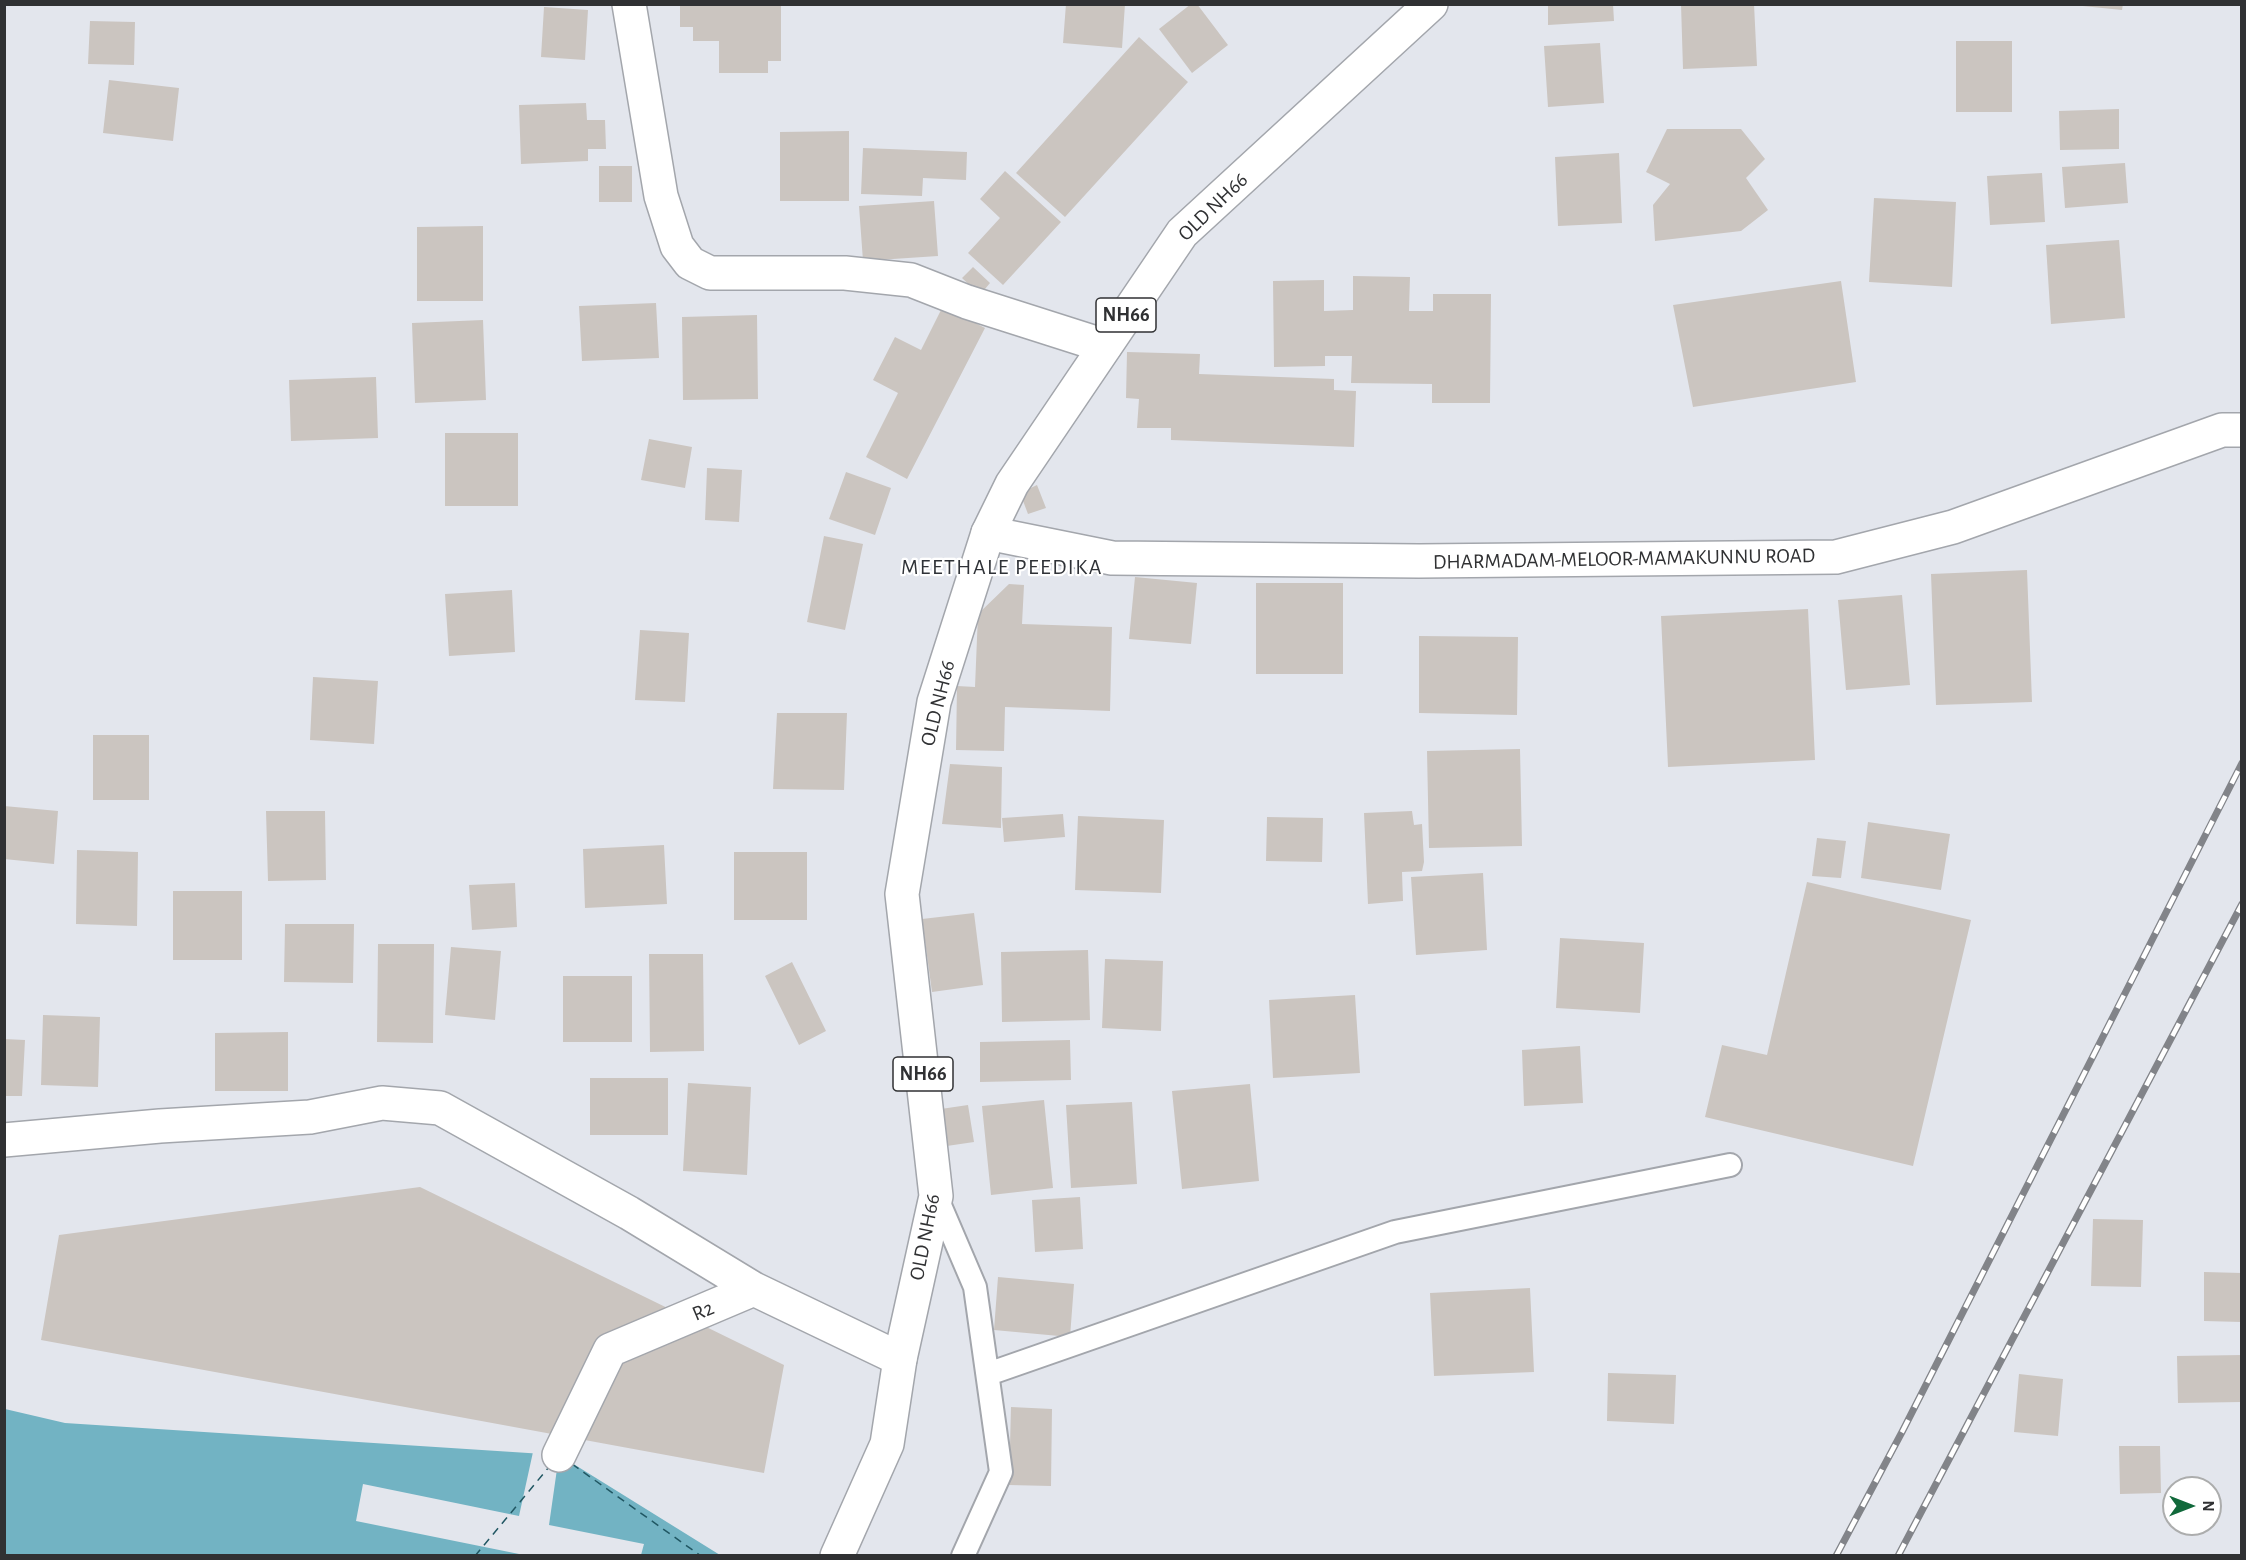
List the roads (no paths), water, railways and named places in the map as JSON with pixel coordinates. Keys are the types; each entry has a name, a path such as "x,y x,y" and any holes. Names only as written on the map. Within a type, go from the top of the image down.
{"main road":[{"path":"629,4 661,196 677,246 690,264 710,273 845,273 911,280 967,302 1105,346"},
{"name":"OLD NH66","path":"837,1556 887,1444 900,1359 936,1196 902,894 934,702 988,533 1012,484 1182,233 1431,4"},
{"name":"DHARMADAM-MELOOR-MAMAKUNNU ROAD","path":"988,533 1112,558 1419,561 1836,557 1953,527 2222,430 2241,430"},
{"path":"4,1140 160,1126 310,1117 382,1103 440,1108 629,1213 754,1289 900,1359"},
{"name":"R2","path":"559,1455 610,1350 754,1289"}],"lane":[{"path":"988,1374 1395,1232 1730,1165"},
{"path":"936,1196 975,1287 1001,1472 963,1556"}],"water":[{"path":"5,1409 65,1423 559,1455 720,1555 5,1556"}],"railway":[{"path":"1836,1556 1902,1432 2242,763"},
{"path":"1898,1556 2242,904"}],"district":[{"name":"MEETHALE PEEDIKA","path":"1002,567"}]}
